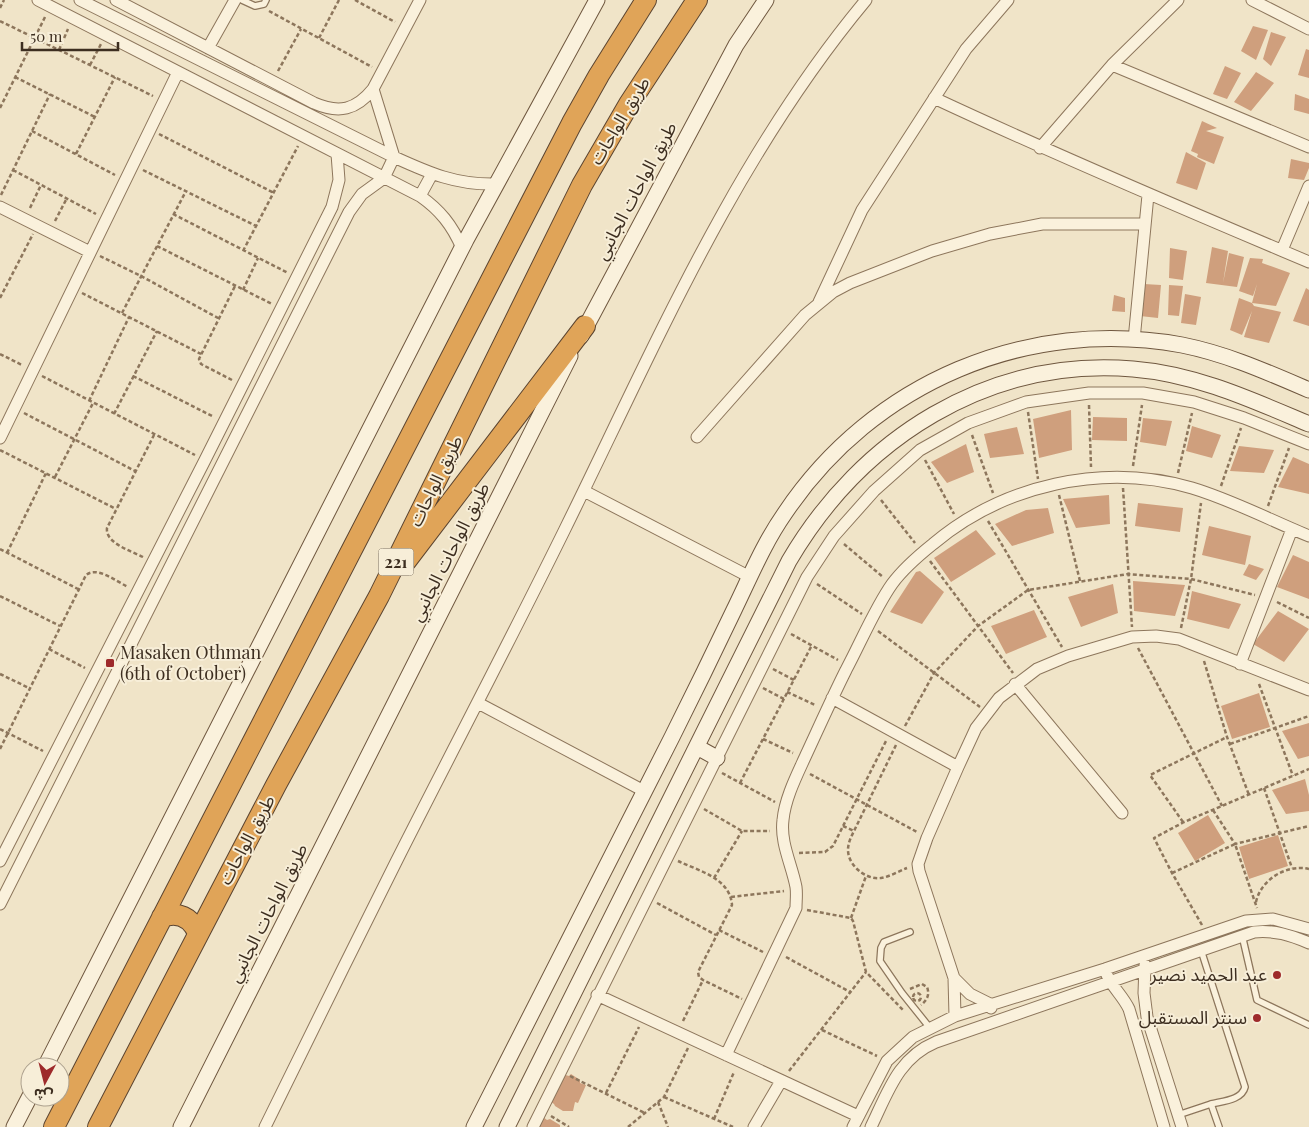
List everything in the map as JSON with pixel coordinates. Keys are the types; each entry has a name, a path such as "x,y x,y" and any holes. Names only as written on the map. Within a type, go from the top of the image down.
{"highway":[{"name":"221","path":"54,1127 572,123 599,75 646,0"},
{"name":"طريق الواحات","path":"98,1127 280,776 379,596 582,185 629,104 698,0"},
{"path":"379,596 586,326"},
{"path":"162,916 174,914 186,918 192,922 198,933"}],"street":[{"path":"38,0 420,196 441,213 453,230 462,248"},
{"path":"116,0 327,109 341,109 354,106 365,99 373,90 420,0"},
{"path":"208,48 234,0"},
{"path":"50,1057 462,248 597,0"},
{"name":"طريق الواحات الجانبي","path":"181,1127 586,326 736,45 766,0"},
{"path":"265,1127 396,861 478,704 707,240 809,74 866,0"},
{"path":"818,304 862,210 966,48 1008,0"},
{"path":"1040,148 1112,65 1178,0"},
{"path":"1252,0 1309,29"},
{"path":"77,20 85,2 394,157 432,174 464,183 496,184"},
{"path":"1112,65 1309,147"},
{"path":"0,438 34,372 178,72"},
{"path":"0,904 349,212 362,194 384,178 394,157 373,90"},
{"path":"934,98 1040,148 1309,262"},
{"path":"0,861 243,386 336,198 340,171 337,154"},
{"path":"420,196 432,174"},
{"path":"1282,250 1309,186"},
{"path":"1134,340 1148,195"},
{"path":"0,207 90,252"},
{"path":"697,437 806,315 818,304 850,283 932,251 990,234 1042,224 1145,224"},
{"path":"474,1127 644,791 769,538 784,514 819,469 858,431 900,400 968,364 1020,349 1072,341 1134,340 1183,346 1237,360 1309,390"},
{"path":"507,1127 789,561 814,521 844,485 879,452 919,423 941,410 986,390 1059,371 1117,368 1163,374 1218,387 1309,424"},
{"path":"532,1127 807,578 834,536 874,491 920,450 968,423 1026,402 1089,393 1143,393 1194,402 1244,418 1309,444"},
{"path":"222,427 234,439"},
{"path":"726,1055 796,908 796,889 787,854 782,822 785,807 826,710 871,622 892,585 923,552 960,524 997,504 1040,488 1092,478 1127,477 1153,479 1175,484 1217,497 1309,536"},
{"path":"584,491 750,577"},
{"path":"1240,664 1292,529"},
{"path":"955,1016 954,978 934,920 918,864 927,838 976,728 999,698 1037,669 1068,656 1132,637 1156,636 1179,639 1309,690"},
{"path":"1018,683 1122,813"},
{"path":"832,698 958,767"},
{"path":"478,704 644,791"},
{"path":"697,747 714,763"},
{"path":"598,995 781,1081 855,1122 887,1061 903,1044 955,1016 1105,969 1246,921 1261,919 1285,921 1309,929"},
{"path":"871,1127 903,1065 923,1047 995,1020 1254,932 1274,932 1293,936 1309,943"},
{"path":"1143,956 1146,969 1144,993 1147,1017 1182,1127"},
{"path":"1105,969 1110,982 1124,999 1129,1009 1164,1127"},
{"path":"954,978 970,994 990,1004 995,1020"},
{"path":"754,1127 781,1081"},
{"path":"14,1127 24,1107"}],"lane":[{"path":"242,0 255,6 264,4 266,0"},
{"path":"910,932 884,942 880,955 883,967 930,1028"},
{"path":"1242,936 1257,1000 1309,1025"},
{"path":"1178,1115 1240,1096 1244,1092 1245,1086 1201,950"},
{"path":"1211,1104 1219,1127"}],"path":[{"path":"0,8 4,0"},
{"path":"319,38 339,0"},
{"path":"355,0 405,27"},
{"path":"0,108 51,6"},
{"path":"260,6 382,72"},
{"path":"59,50 77,20"},
{"path":"0,21 164,101"},
{"path":"272,82 301,28"},
{"path":"90,65 106,35"},
{"path":"15,77 95,117"},
{"path":"76,154 115,77"},
{"path":"0,196 50,94"},
{"path":"150,129 274,193"},
{"path":"32,131 125,180"},
{"path":"243,251 303,136"},
{"path":"132,165 256,226"},
{"path":"13,170 106,219"},
{"path":"25,219 42,185"},
{"path":"122,313 186,191"},
{"path":"49,231 67,198"},
{"path":"173,214 297,277"},
{"path":"0,298 37,225"},
{"path":"157,246 281,309"},
{"path":"90,252 141,276 218,318"},
{"path":"243,290 258,258"},
{"path":"235,286 199,359 201,364 243,386"},
{"path":"73,288 201,354"},
{"path":"89,401 130,317"},
{"path":"114,414 157,331"},
{"path":"0,354 205,460"},
{"path":"133,376 222,427"},
{"path":"1089,393 1092,478"},
{"path":"1143,393 1127,477 1128,574 1132,637 1222,806"},
{"path":"1026,402 1040,488"},
{"path":"1175,484 1194,402"},
{"path":"55,477 93,403"},
{"path":"15,409 135,471"},
{"path":"1217,497 1244,418"},
{"path":"968,423 997,504"},
{"path":"153,562 111,540 108,536 107,528 154,435"},
{"path":"1264,517 1293,437"},
{"path":"0,450 116,509"},
{"path":"920,450 960,524"},
{"path":"7,553 46,473"},
{"path":"1056,484 1080,580"},
{"path":"874,491 923,552 1018,683"},
{"path":"1179,639 1191,579 1203,492"},
{"path":"982,511 1068,656"},
{"path":"834,536 892,585"},
{"path":"0,549 78,589"},
{"path":"0,749 86,575 97,571 138,592"},
{"path":"787,854 825,852 830,850 856,799 934,673 978,626 1028,590 1080,580 1128,574 1191,579 1266,597 1309,618"},
{"path":"807,578 871,622 934,673 987,712"},
{"path":"0,596 60,626"},
{"path":"782,628 848,666"},
{"path":"740,783 812,645"},
{"path":"1200,648 1227,737 1249,795"},
{"path":"49,649 96,674"},
{"path":"763,665 794,680"},
{"path":"1253,668 1294,776"},
{"path":"0,674 29,688"},
{"path":"754,684 784,699"},
{"path":"788,692 826,710"},
{"path":"1230,744 1309,716"},
{"path":"0,729 54,757"},
{"path":"896,733 868,805 850,840 848,851 851,861 858,870 866,876 880,879 918,864"},
{"path":"1184,822 1150,774 1227,737"},
{"path":"763,739 856,799 927,838"},
{"path":"714,763 740,783 785,807"},
{"path":"1208,934 1154,838 1184,822 1309,769"},
{"path":"1264,788 1292,868"},
{"path":"694,804 742,831 783,831"},
{"path":"1213,810 1234,844 1261,919"},
{"path":"842,826 854,831"},
{"path":"1172,873 1234,844 1309,826"},
{"path":"714,878 742,831"},
{"path":"668,856 714,878 725,886 732,905 698,972 699,977 751,1003"},
{"path":"1256,904 1257,896 1268,880 1292,868 1309,869"},
{"path":"851,918 866,876"},
{"path":"731,898 796,889"},
{"path":"647,898 717,935"},
{"path":"796,908 851,918 855,924 866,972 904,1011"},
{"path":"719,930 774,954 850,992"},
{"path":"781,1081 866,972"},
{"path":"678,1032 703,980"},
{"path":"902,993 919,985 927,987 928,995 925,1002 914,1009"},
{"path":"916,993 919,985"},
{"path":"606,1093 644,1016"},
{"path":"822,1030 887,1061"},
{"path":"628,1127 664,1097 692,1039"},
{"path":"714,1119 738,1061"},
{"path":"560,1071 645,1113"},
{"path":"664,1097 733,1127"},
{"path":"658,1102 668,1127"},
{"path":"542,1109 569,1127"}],"building":[{"path":"1253,26 1268,30 1256,60 1241,51"},
{"path":"1271,32 1286,37 1271,66 1263,59"},
{"path":"1306,49 1309,50 1309,78 1298,75"},
{"path":"1225,66 1241,73 1227,99 1213,94"},
{"path":"1256,72 1274,83 1251,111 1234,102"},
{"path":"1295,94 1309,99 1309,114 1294,110"},
{"path":"1202,121 1217,128 1206,131 1224,137 1214,164 1197,157 1198,154 1191,151"},
{"path":"1186,152 1206,163 1197,190 1176,183"},
{"path":"1291,159 1309,163 1304,180 1288,178"},
{"path":"1212,247 1228,251 1223,283 1229,253 1244,257 1237,287 1206,283"},
{"path":"1170,248 1187,251 1183,280 1169,278"},
{"path":"1250,258 1263,259 1262,263 1290,273 1276,306 1252,303 1257,284 1253,296 1239,291"},
{"path":"1144,284 1161,285 1158,318 1140,316"},
{"path":"1169,285 1183,286 1179,316 1168,315"},
{"path":"1306,288 1309,290 1309,326 1293,321"},
{"path":"1185,294 1201,297 1196,325 1181,323"},
{"path":"1114,295 1125,298 1125,312 1112,311"},
{"path":"1239,298 1252,303 1254,306 1281,312 1269,343 1244,337 1252,311 1242,335 1230,330"},
{"path":"1071,410 1072,450 1039,458 1033,419"},
{"path":"1093,417 1127,418 1127,441 1092,440"},
{"path":"1143,418 1172,421 1166,446 1140,442"},
{"path":"1192,426 1221,435 1212,458 1186,451"},
{"path":"1017,427 1024,454 990,458 984,434"},
{"path":"966,444 974,472 947,483 931,462"},
{"path":"1239,446 1274,450 1264,473 1230,471"},
{"path":"1293,457 1309,464 1309,494 1278,487"},
{"path":"1109,495 1110,524 1076,528 1063,499"},
{"path":"1138,503 1183,508 1180,532 1135,526"},
{"path":"1048,508 1054,533 1012,546 995,524 1026,510"},
{"path":"1209,526 1251,536 1245,565 1202,555"},
{"path":"976,530 996,554 951,582 934,558"},
{"path":"1293,555 1309,562 1309,599 1277,587"},
{"path":"1249,564 1264,569 1256,580 1243,575"},
{"path":"920,571 944,592 922,624 890,612 916,572"},
{"path":"1133,581 1185,585 1175,616 1134,611"},
{"path":"1113,584 1118,613 1081,627 1068,597"},
{"path":"1192,591 1241,604 1229,629 1187,619"},
{"path":"1034,610 1047,637 1006,654 991,626"},
{"path":"1278,611 1309,629 1284,662 1253,644"},
{"path":"1259,693 1270,727 1232,739 1221,706"},
{"path":"1309,723 1309,756 1298,759 1282,731"},
{"path":"1305,779 1309,795 1309,811 1286,814 1272,790"},
{"path":"1208,815 1225,843 1195,861 1178,833"},
{"path":"1278,835 1288,866 1249,879 1239,847"},
{"path":"562,1074 569,1076 571,1074 580,1080 580,1083 586,1085 578,1103 575,1102 573,1111 563,1111 551,1102"},
{"path":"543,1117 547,1120 550,1119 560,1125 560,1127 538,1127"}],"place":[{"name":"Masaken Othman (6th of October)","path":"110,663"},
{"name":"عبد الحميد نصير","path":"1277,975"},
{"name":"سنتر المستقبل","path":"1257,1018"}]}
